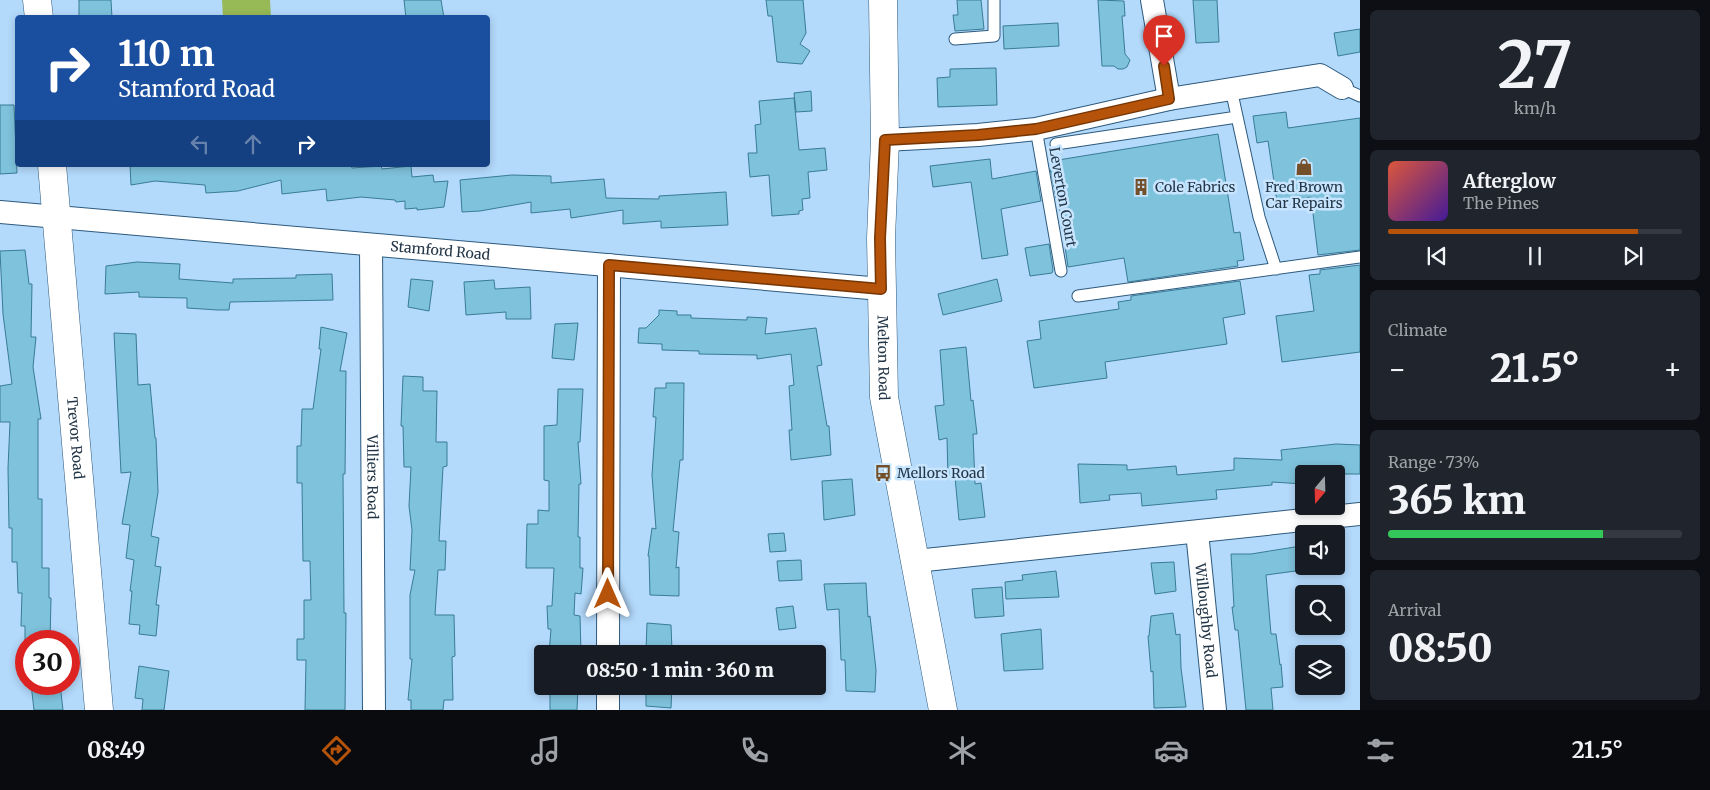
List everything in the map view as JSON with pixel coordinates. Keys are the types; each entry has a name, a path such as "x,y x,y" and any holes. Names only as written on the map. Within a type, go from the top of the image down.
{"main road":[{"path":"37,0 39,15"},
{"name":"Melton Road","path":"883,0 885,140 880,238 884,397 944,710"},
{"name":"Trevor Road","path":"52,167 99,710"}],"street":[{"path":"1152,0 1169,99"},
{"path":"885,140 978,135 1110,124 1169,99 1231,89 1274,73 1320,75 1351,92"},
{"name":"Stamford Road","path":"0,212 881,289"},
{"name":"Villiers Road","path":"371,245 374,710"},
{"path":"608,645 609,265"},
{"path":"916,561 1360,514"},
{"name":"Willoughby Road","path":"1196,532 1215,710"},
{"path":"608,695 608,710"}],"lane":[{"path":"954,39 994,36 994,0"},
{"path":"1231,89 1259,217 1276,269"},
{"path":"1056,144 1110,124 1237,118"},
{"name":"Leverton Court","path":"1036,129 1061,271"},
{"path":"1078,296 1360,257"}],"green space":[{"path":"222,0 270,0 271,15 223,15"}],"building":[{"path":"79,0 111,0 112,15 79,15"},
{"path":"404,0 441,0 444,15 406,15"},
{"path":"766,0 803,0 806,33 800,44 810,51 802,64 777,62 772,16 768,16"},
{"path":"957,0 981,0 984,29 955,31 953,15 958,15"},
{"path":"1098,0 1124,1 1125,16 1122,16 1125,54 1130,60 1127,67 1123,69 1118,69 1114,66 1102,66"},
{"path":"1193,0 1217,0 1219,42 1196,43"},
{"path":"1058,23 1059,46 1004,49 1003,26"},
{"path":"1360,29 1360,52 1338,56 1334,33"},
{"path":"996,68 997,105 938,107 937,78 950,77 950,69"},
{"path":"811,91 812,111 796,112 794,93"},
{"path":"794,98 799,150 825,148 827,170 808,172 810,198 802,199 803,210 799,211 799,214 772,216 769,175 750,177 748,153 757,153 755,125 761,124 759,101"},
{"path":"0,105 14,105 15,167 17,167 17,173 0,174"},
{"path":"1286,112 1288,128 1360,118 1360,250 1318,255 1311,197 1277,202 1268,141 1257,143 1253,116"},
{"name":"Cole Fabrics","path":"1218,134 1234,233 1240,232 1244,260 1237,261 1238,266 1128,282 1124,258 1068,267 1058,198 1056,198 1050,168 1053,168 1052,161"},
{"path":"990,159 992,179 1036,171 1041,201 1001,209 1008,255 982,259 971,182 933,187 930,166"},
{"path":"130,167 381,167 382,169 411,167 412,177 433,175 434,182 448,181 444,207 417,210 417,208 405,209 405,201 396,202 395,200 361,197 327,201 326,189 282,194 281,180 238,191 206,193 205,185 155,181 131,185"},
{"path":"512,175 551,176 551,183 604,179 606,198 659,199 659,196 726,192 728,225 661,228 661,221 623,224 623,210 571,218 570,209 531,213 531,202 480,211 462,212 460,180"},
{"path":"1049,244 1052,273 1030,276 1025,248"},
{"path":"25,250 29,284 32,284 31,337 36,337 33,367 41,419 38,419 38,499 42,499 42,568 49,568 50,630 25,630 25,626 21,626 22,593 18,593 17,562 12,562 12,528 9,528 8,468 10,422 0,422 0,386 12,384 3,314 0,251"},
{"path":"137,262 180,264 179,279 233,283 233,279 296,278 296,275 332,274 333,300 230,302 229,310 218,310 187,308 187,298 139,297 139,292 105,294 106,266"},
{"path":"1360,265 1360,352 1282,362 1276,316 1314,311 1309,275 1320,274 1320,270"},
{"path":"411,279 433,281 429,311 408,307"},
{"path":"997,279 1002,301 943,315 938,294"},
{"path":"494,280 495,289 530,287 531,319 506,319 506,312 466,315 464,282"},
{"path":"1240,281 1245,314 1223,318 1227,344 1105,362 1107,378 1034,388 1027,341 1041,339 1039,321 1119,309 1118,302 1131,300 1131,296"},
{"path":"659,310 677,311 677,315 691,315 691,318 747,320 747,317 767,318 765,334 816,328 822,365 817,366 827,426 829,426 831,455 791,460 789,430 792,430 789,386 794,385 791,354 757,359 757,355 699,354 699,351 662,350 662,344 638,343 639,328 646,328 659,315"},
{"path":"578,323 574,360 552,358 555,324"},
{"path":"321,327 347,333 340,371 346,371 345,474 343,474 344,613 346,613 345,710 305,710 306,660 297,660 297,639 304,639 304,600 311,600 310,561 303,561 302,483 297,483 297,446 301,446 302,409 313,409 321,349 319,349"},
{"path":"114,333 136,334 138,385 150,384 156,438 158,492 151,536 159,538 155,566 161,567 156,605 159,605 156,636 139,634 140,625 129,624 132,591 130,591 134,560 126,558 130,525 122,524 131,472 121,473"},
{"path":"966,347 971,401 973,400 977,434 973,434 975,484 981,483 985,517 959,520 955,477 948,478 947,438 939,440 935,406 944,405 940,350"},
{"path":"403,376 423,377 423,391 437,391 436,442 447,442 447,466 443,467 439,541 446,541 445,570 438,570 435,615 454,615 455,656 452,657 453,700 444,700 443,710 411,710 411,700 408,700 412,659 410,659 410,595 415,570 410,570 412,530 409,506 411,467 404,467 403,426 401,426"},
{"path":"666,383 684,383 683,460 680,460 673,531 679,532 676,568 679,567 679,596 650,595 648,556 652,528 656,529 652,475 656,417 653,417 655,388 666,388"},
{"path":"558,389 583,389 580,442 578,442 581,484 579,484 578,537 580,537 580,568 583,568 581,594 575,593 574,615 580,616 581,645 550,645 551,629 548,629 547,606 552,606 554,568 526,568 527,524 538,524 538,510 549,511 549,481 544,480 544,426 557,425"},
{"path":"1336,444 1360,445 1360,474 1345,474 1345,465 1295,465 1295,483 1272,482 1272,485 1216,490 1217,499 1142,506 1141,493 1109,495 1110,500 1080,503 1078,464 1127,465 1127,470 1176,466 1177,475 1234,470 1234,458 1282,460 1281,450"},
{"path":"852,479 855,515 824,520 822,481"},
{"path":"784,533 786,551 770,552 768,534"},
{"path":"1295,547 1295,571 1266,575 1271,634 1276,634 1283,687 1271,688 1273,710 1246,710 1238,630 1235,630 1232,607 1234,607 1231,554 1251,554"},
{"path":"801,560 802,580 779,581 777,561"},
{"path":"1174,562 1176,591 1155,594 1151,563"},
{"path":"1056,571 1059,597 1006,599 1005,582 1023,580 1022,575"},
{"path":"866,583 868,617 870,616 876,670 875,692 846,691 845,660 841,660 839,609 827,610 824,584"},
{"path":"1002,587 1004,616 975,618 972,589"},
{"path":"793,606 796,628 779,630 776,608"},
{"path":"1173,613 1176,635 1180,634 1181,668 1186,707 1154,708 1153,671 1151,672 1148,636 1151,616"},
{"path":"647,623 671,625 672,645 646,645"},
{"path":"1041,629 1043,669 1004,671 1001,634"},
{"path":"139,666 169,671 164,710 142,710 143,699 135,698"},
{"path":"32,695 61,695 63,710 34,710"},
{"path":"550,695 578,695 577,710 550,710"},
{"path":"646,695 672,695 671,708 646,706"}],"place":[{"name":"Fred Brown Car Repairs","path":"1304,167"},
{"name":"Cole Fabrics","path":"1141,187"},
{"name":"Mellors Road","path":"883,473"}],"route":[{"path":"608,594 609,265 881,289 880,238 885,140 978,135 1036,129 1169,99 1164,66"}]}
